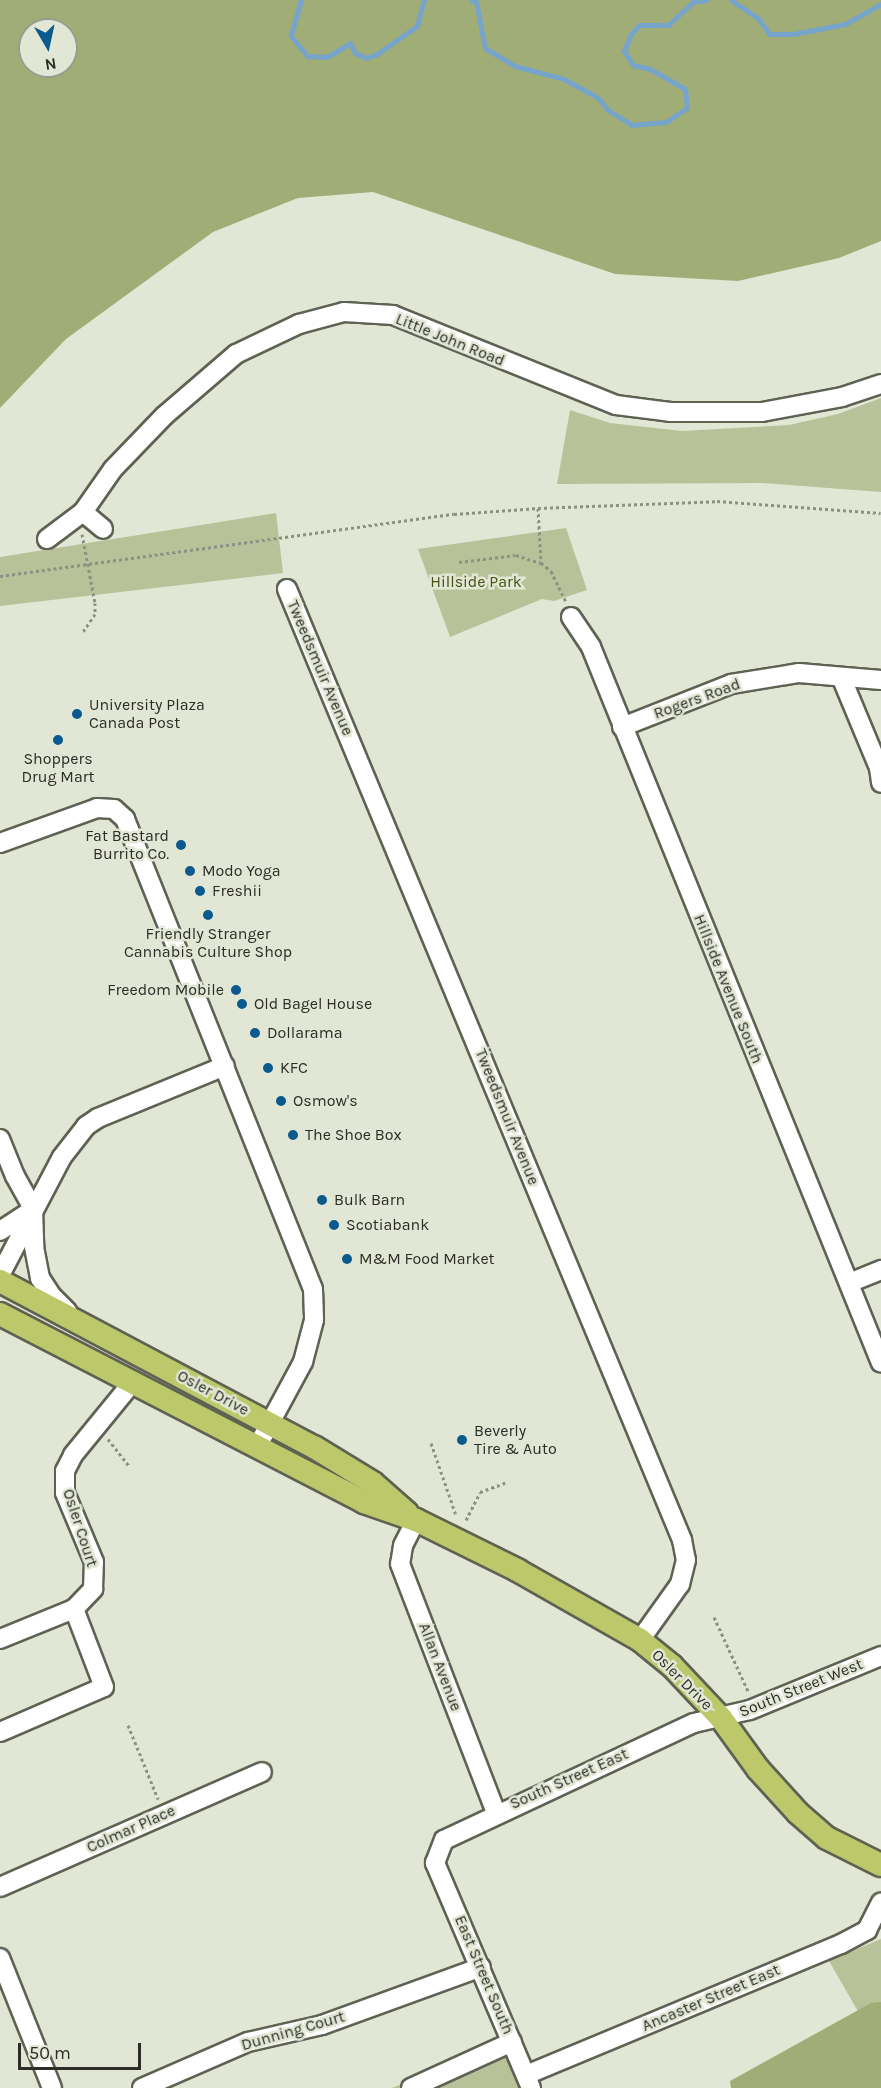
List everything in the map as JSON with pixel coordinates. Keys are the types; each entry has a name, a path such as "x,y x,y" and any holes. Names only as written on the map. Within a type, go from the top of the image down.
{"main road":[{"name":"Osler Drive","path":"0,1281 271,1423 373,1483 416,1520"},
{"name":"Osler Drive","path":"0,1314 364,1502 416,1520 517,1570 639,1640 672,1666 721,1718 758,1769 798,1813 827,1838 881,1865"}],"street":[{"name":"Little John Road","path":"46,538 82,513 113,469 164,416 236,354 299,324 344,312 393,315 616,405 671,412 762,412 842,397 881,384"},
{"path":"82,513 103,529"},
{"name":"Tweedsmuir Avenue","path":"286,589 682,1540 686,1560 680,1584 639,1640"},
{"name":"Hillside Avenue South","path":"572,617 591,647 881,1364"},
{"name":"Rogers Road","path":"622,727 731,684 799,673 881,681"},
{"path":"842,679 879,768 881,783"},
{"path":"0,843 97,808 107,807 121,813 225,1066 313,1289 314,1320 310,1341 298,1374 257,1447"},
{"path":"0,1275 33,1209 69,1148 91,1122 225,1066"},
{"path":"0,1139 8,1179 33,1209 34,1247 40,1278 51,1295 80,1324"},
{"path":"0,1231 33,1209"},
{"path":"849,1283 881,1270"},
{"name":"Osler Court","path":"0,1639 74,1609 93,1589 94,1562 65,1493 65,1471 73,1455 132,1383"},
{"name":"Allan Avenue","path":"416,1520 403,1546 400,1564 496,1813"},
{"path":"0,1732 104,1687 74,1609"},
{"name":"South Street West","path":"721,1718 750,1710 881,1656"},
{"name":"South Street East","path":"435,1863 444,1840 496,1813 693,1723 721,1718"},
{"name":"Colmar Place","path":"0,1887 262,1772"},
{"name":"East Street South","path":"435,1863 529,2082"},
{"name":"Ancaster Street East","path":"529,2082 841,1944 867,1930 881,1902"},
{"path":"0,1958 52,2088"},
{"name":"Dunning Court","path":"142,2088 248,2042 322,2025 481,1967"},
{"path":"411,2088 512,2042"}],"path":[{"path":"0,576 89,566 185,549 442,516 538,508 717,501 881,513"},
{"path":"538,508 540,563"},
{"path":"82,513 84,553 89,566 95,614 82,632"},
{"path":"459,562 516,555 540,563 551,571 560,585 572,617"},
{"path":"97,1427 129,1466"},
{"path":"431,1443 456,1515"},
{"path":"466,1520 480,1492 505,1483"},
{"path":"714,1617 749,1693"},
{"path":"128,1725 165,1814"}],"green space":[{"path":"0,0 881,0 881,241 839,258 738,281 615,274 373,192 298,198 213,232 66,339 0,408"},
{"path":"881,398 881,492 763,483 557,484 570,410 610,423 682,431 789,425 838,414"},
{"path":"276,513 283,573 0,606 0,557"},
{"name":"Hillside Park","path":"566,528 587,590 554,601 542,599 450,637 418,549"},
{"path":"881,1939 881,2040 875,2041 829,1961"},
{"path":"881,2002 881,2088 731,2088 730,2081 871,2003"},
{"path":"502,2044 521,2088 392,2088"}],"waterway":[{"path":"301,0 291,36 307,56 327,57 350,43 355,53 366,58 377,54 417,26 424,0"},
{"path":"471,0 476,2 485,48 515,66 564,79 598,98 608,110 632,125 666,122 687,108 685,89 650,69 633,65 624,51 631,34 639,25 668,25 693,2 707,0"},
{"path":"731,0 758,18 769,34 793,34 845,24 881,4"}],"place":[{"name":"University Plaza Canada Post","path":"77,714"},
{"name":"Shoppers Drug Mart","path":"58,740"},
{"name":"Fat Bastard Burrito Co.","path":"181,845"},
{"name":"Modo Yoga","path":"190,871"},
{"name":"Freshii","path":"200,891"},
{"name":"Friendly Stranger Cannabis Culture Shop","path":"208,915"},
{"name":"Freedom Mobile","path":"236,990"},
{"name":"Old Bagel House","path":"242,1004"},
{"name":"Dollarama","path":"255,1033"},
{"name":"KFC","path":"268,1068"},
{"name":"Osmow's","path":"281,1101"},
{"name":"The Shoe Box","path":"293,1135"},
{"name":"Bulk Barn","path":"322,1200"},
{"name":"Scotiabank","path":"334,1225"},
{"name":"M&M Food Market","path":"347,1259"},
{"name":"Beverly Tire & Auto","path":"462,1440"}]}
